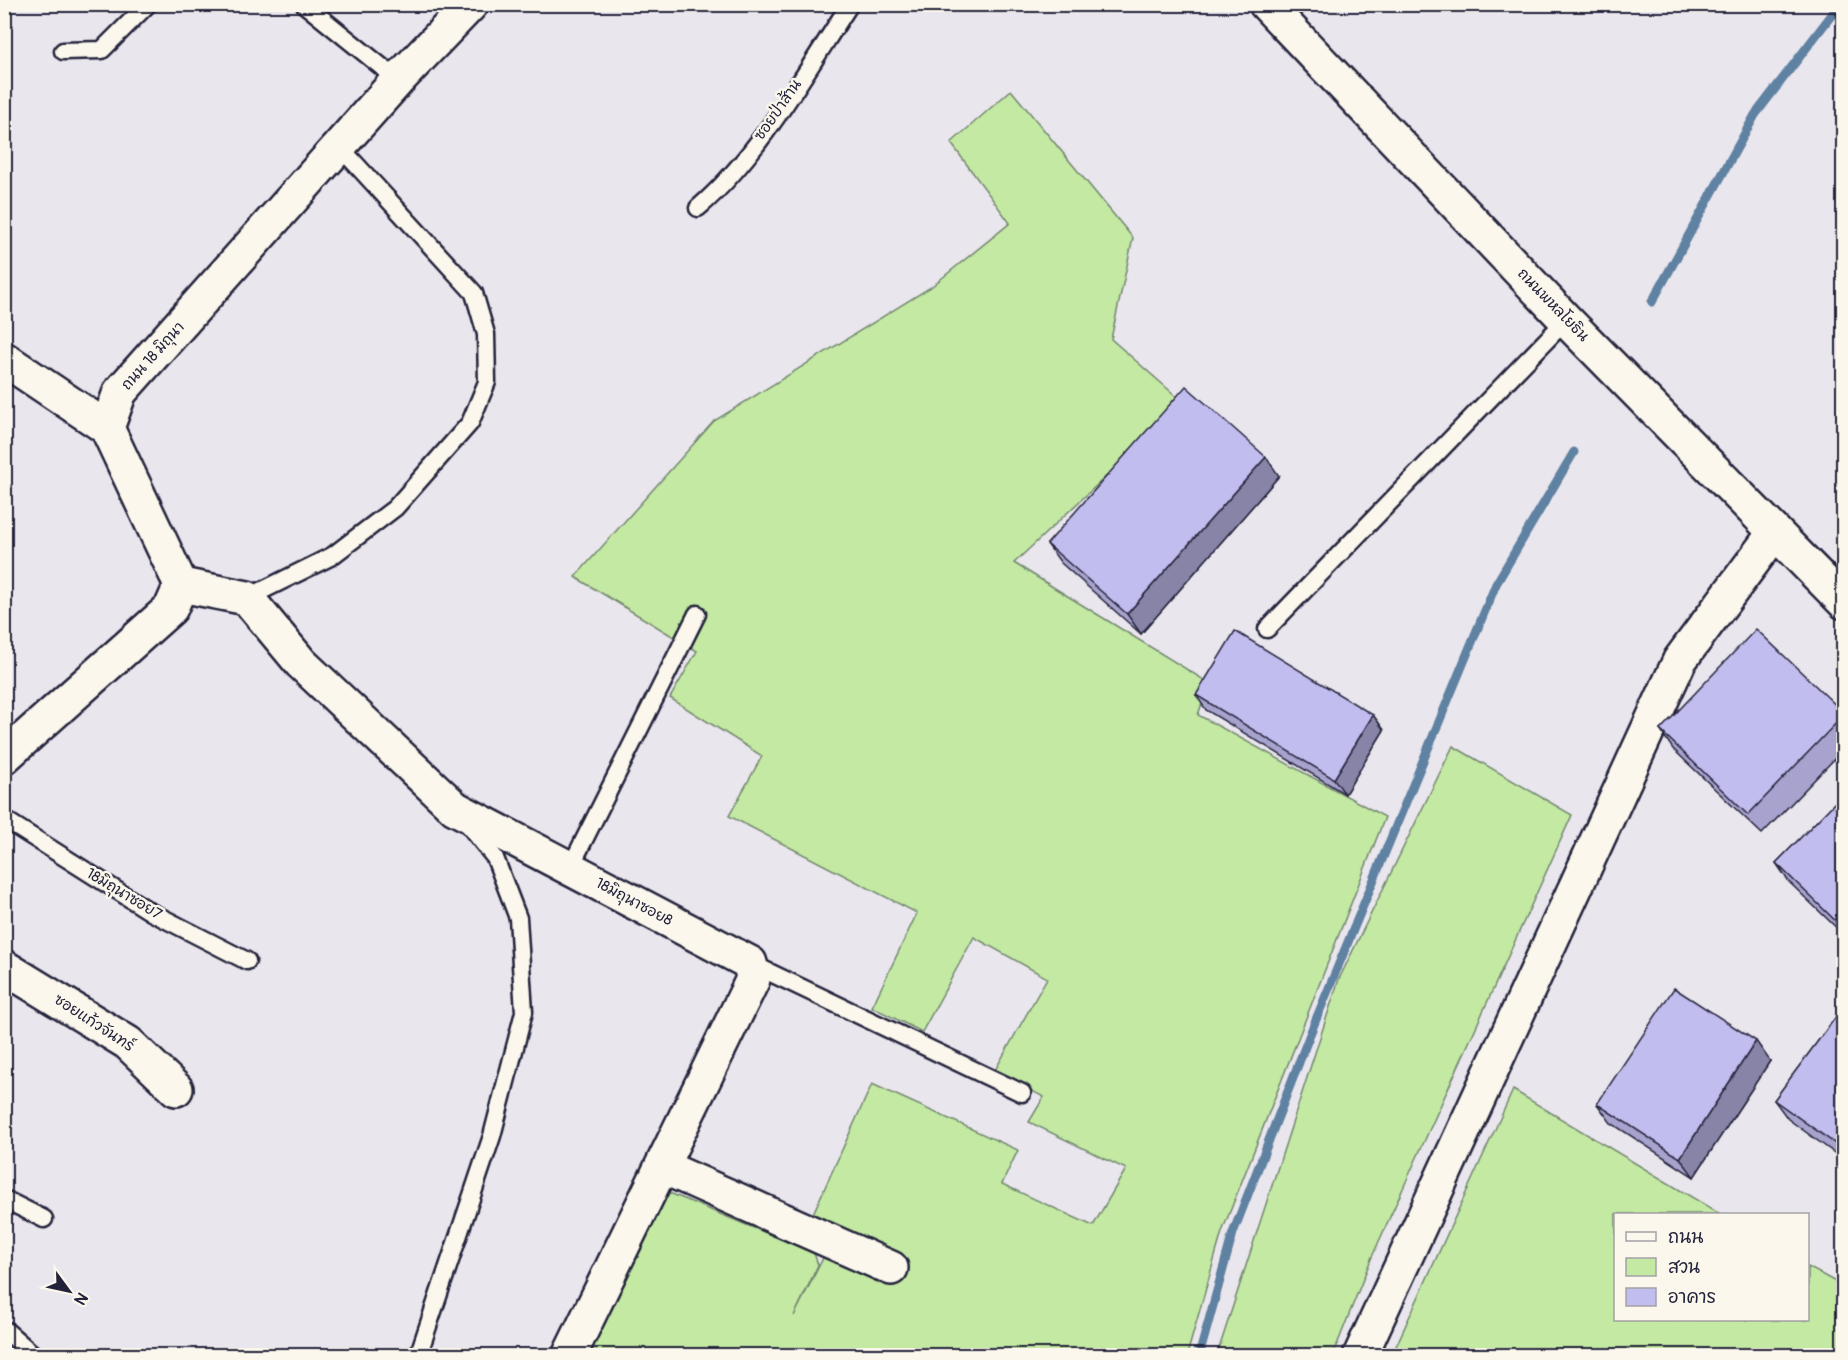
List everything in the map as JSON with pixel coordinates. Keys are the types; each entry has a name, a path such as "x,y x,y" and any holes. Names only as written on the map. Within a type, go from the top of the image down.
{"street":[{"name":"ถนน 18 มิถุนา","path":"107,428 120,392 398,80 471,4"},
{"name":"ถนนพหลโยธิน","path":"1266,4 1566,320 1844,602"},
{"path":"4,359 107,428 181,585 171,608 4,757"},
{"path":"1360,1356 1680,660 1775,532"},
{"path":"181,585 247,598"},
{"name":"18มิถุนาซอย8","path":"247,598 301,663 455,808 750,963"},
{"path":"569,1356 753,980 750,963"},
{"name":"ซอยแก้วจันทร์","path":"4,967 128,1043 176,1089"},
{"path":"663,1167 891,1268"}],"lane":[{"path":"63,51 102,50 148,4"},
{"path":"304,4 398,80"},
{"name":"ซอยป่าส้าน","path":"698,208 725,185 794,90 850,4"},
{"path":"247,598 332,556 395,508 470,423 487,382 486,334 474,293 340,147"},
{"path":"1268,629 1566,320"},
{"path":"570,868 697,614"},
{"path":"418,1356 492,1136 524,1012 518,918 495,858 455,808"},
{"name":"18มิถุนาซอย7","path":"4,819 151,912 247,962"},
{"path":"750,963 1022,1093"},
{"path":"4,1199 44,1219"},
{"path":"4,1329 35,1356"}],"green space":[{"path":"1011,90 1133,238 1111,339 1184,403 1014,563 1209,683 1198,715 1385,817 1222,1232 1187,1355 597,1356 581,1349 660,1189 814,1253 818,1265 794,1316 838,1228 812,1216 872,1084 1018,1150 1002,1184 1093,1226 1126,1169 1029,1122 1044,1097 994,1072 1047,978 974,937 922,1032 872,1007 917,913 729,816 762,756 670,698 697,651 575,577 714,421 931,287 1010,223 951,143"},
{"path":"1453,746 1572,815 1371,1259 1333,1355 1217,1355 1339,979"},
{"path":"1513,1090 1718,1213 1614,1213 1614,1321 1809,1321 1809,1268 1843,1286 1843,1355 1392,1355"}],"building":[{"path":"1186,386 1266,457 1127,614 1047,544"},
{"path":"1756,629 1844,715 1748,815 1660,730"},
{"path":"1235,631 1373,715 1334,779 1196,695"},
{"path":"1844,793 1844,929 1776,863"},
{"path":"1674,988 1756,1041 1680,1158 1597,1104"},
{"path":"1844,1006 1844,1150 1774,1100"}],"waterway":[{"path":"1652,302 1755,115 1840,4"},
{"path":"1199,1356 1233,1233 1310,1034 1496,584 1574,452"}]}
